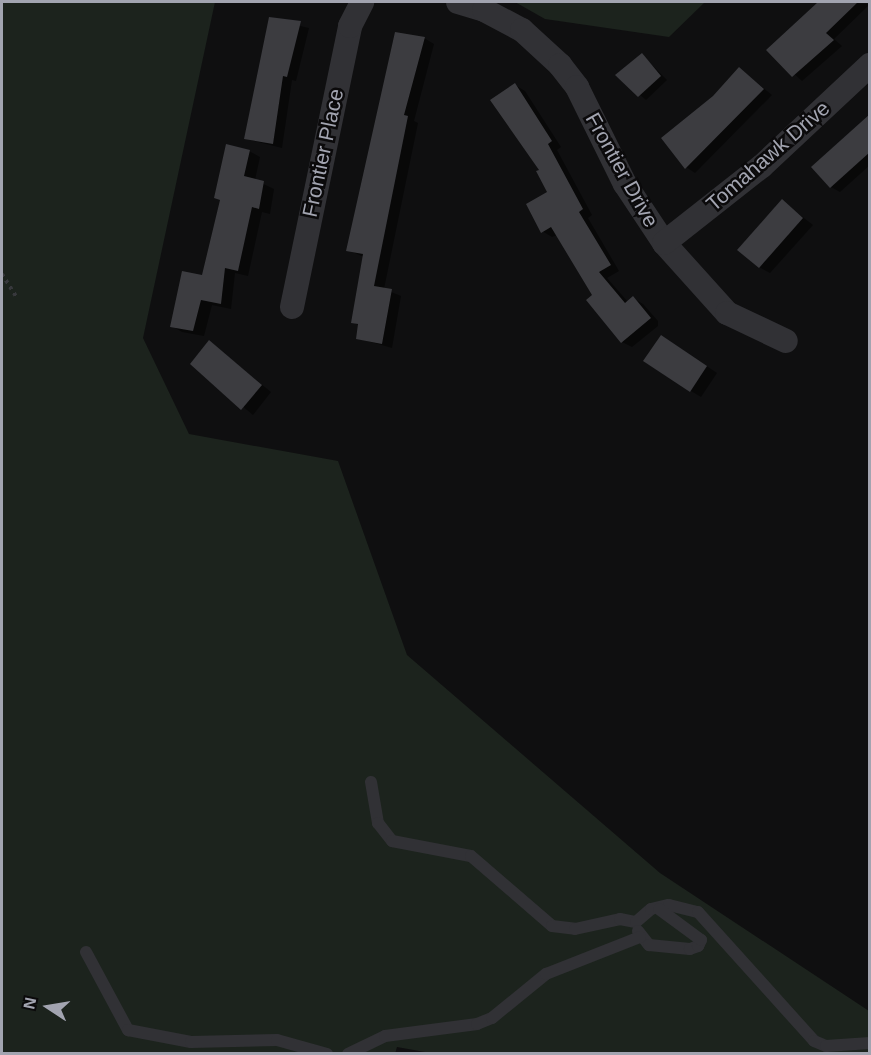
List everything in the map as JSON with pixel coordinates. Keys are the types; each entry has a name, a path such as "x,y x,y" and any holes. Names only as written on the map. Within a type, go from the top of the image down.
{"street":[{"name":"Frontier Place","path":"291,307 350,26 362,2"},
{"name":"Frontier Drive","path":"458,2 484,9 522,30 560,65 577,87 626,184 664,243 728,313 786,341"},
{"name":"Tomahawk Drive","path":"664,243 762,166 870,65"}],"lane":[{"path":"371,782 378,823 392,841 471,856 552,926 574,929 620,919 636,922"},
{"path":"636,922 644,913 659,909 678,906 698,912 819,1044 870,1043"},
{"path":"636,922 640,937 649,945 690,949 698,946 701,940 659,909"},
{"path":"348,1053 385,1036 477,1024 504,1011 546,974 640,937"},
{"path":"87,952 129,1030 191,1042 277,1040 327,1053"}],"path":[{"path":"2,274 17,298"}],"shaded area":[{"path":"2,2 215,2 143,338 189,434 338,461 407,655 660,873 869,1011 869,1053 436,1054 397,1047 395,1054 2,1054"},
{"path":"515,2 705,2 669,37 545,19"}],"building":[{"path":"818,2 858,2 826,33 834,40 792,77 766,50"},
{"path":"269,17 301,21 287,77 283,76 273,144 244,139"},
{"path":"395,32 425,37 404,115 408,116 374,286 392,289 382,344 356,339 358,324 351,323 363,254 346,251"},
{"path":"642,53 661,76 638,97 615,75"},
{"path":"739,67 764,89 685,169 661,138 713,96"},
{"path":"515,83 552,141 548,144 583,209 579,212 611,265 599,272 625,303 633,296 651,318 621,343 586,300 592,295 551,227 541,233 526,204 547,192 536,171 539,170 490,100"},
{"path":"870,114 870,152 830,188 811,167"},
{"path":"226,144 250,150 244,176 264,181 259,209 252,207 238,271 225,268 221,304 201,300 193,331 170,327 182,271 202,275 220,200 214,198"},
{"path":"782,199 803,218 759,268 737,250"},
{"path":"661,335 707,366 690,392 643,361"},
{"path":"209,340 262,385 241,410 190,364"}]}
